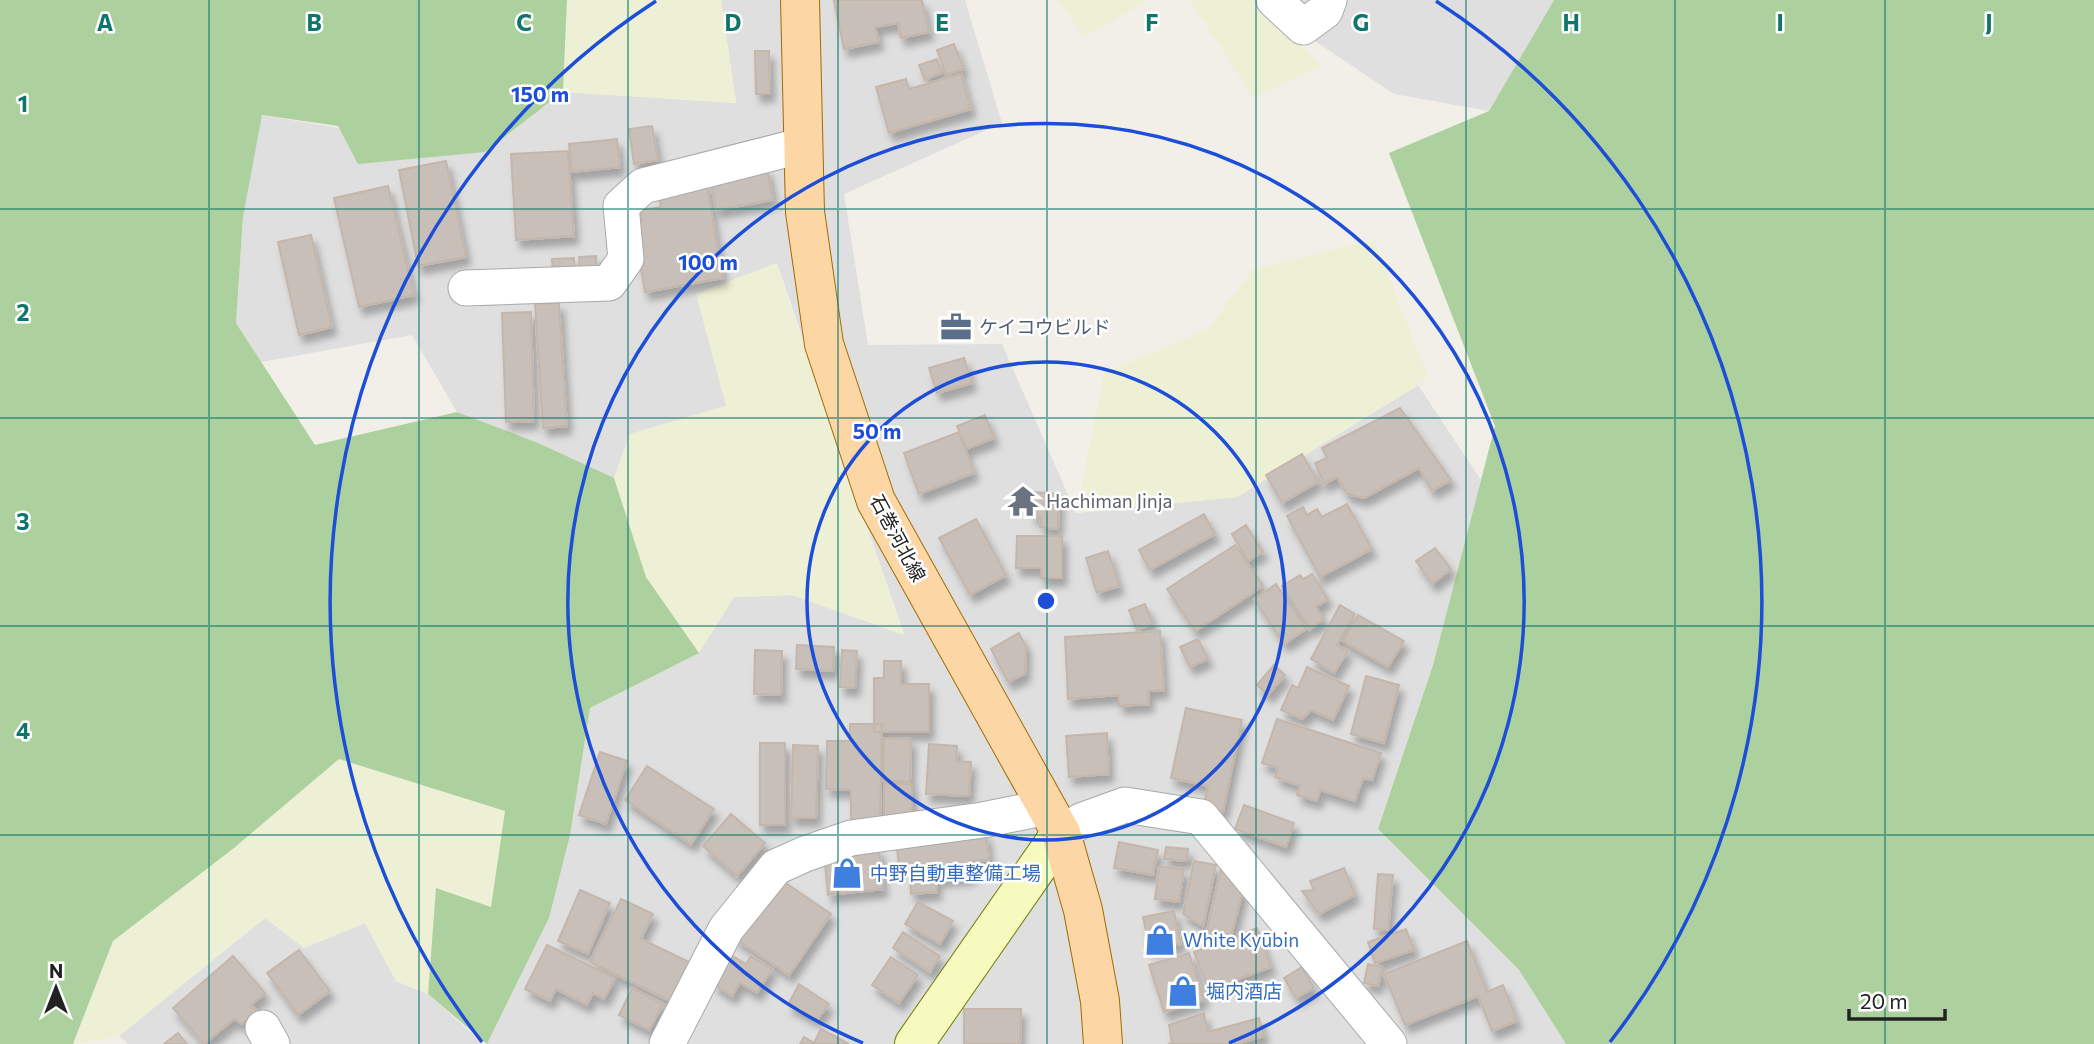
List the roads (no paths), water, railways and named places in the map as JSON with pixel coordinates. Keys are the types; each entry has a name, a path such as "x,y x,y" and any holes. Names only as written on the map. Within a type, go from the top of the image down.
{"main road":[{"name":"石巻河北線","path":"800,0 805,212 824,344 876,502 1054,820 1083,910 1100,1001 1102,1044"}],"street":[{"path":"1274,0 1303,27 1325,11 1329,0"},
{"path":"466,288 609,283 626,259 621,206 643,186 804,145"},
{"path":"667,1044 726,929 776,867 851,838 983,820 1081,821 1125,805 1201,817 1389,1044"},
{"path":"914,1044 1054,820"}],"place":[{"name":"ケイコウビルド","path":"956,327"},
{"name":"Hachiman Jinja","path":"1023,501"},
{"name":"中野自動車整備工場","path":"847,873"},
{"name":"White Kyūbin","path":"1160,940"},
{"name":"堀内酒店","path":"1183,991"}]}
